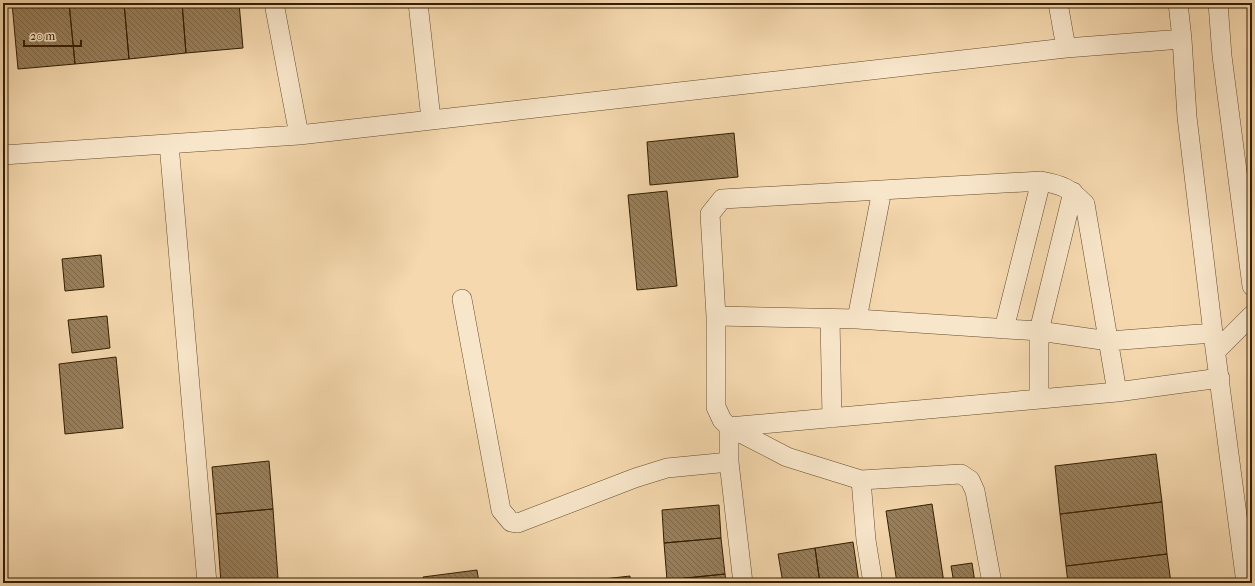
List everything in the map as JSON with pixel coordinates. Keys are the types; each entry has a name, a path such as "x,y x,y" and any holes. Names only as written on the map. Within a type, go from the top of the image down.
{"street":[{"path":"274,3 299,135"},
{"path":"418,3 431,119"},
{"path":"1058,3 1066,48"},
{"path":"1178,3 1187,117 1246,583"},
{"path":"1218,3 1222,56 1252,286"},
{"path":"3,155 299,135 1066,48 1182,39"},
{"path":"169,144 207,583"},
{"path":"1004,329 1041,181"},
{"path":"992,583 975,491 970,480 961,474 861,480 787,457 729,427 722,420 716,407 716,316 710,214 722,199 1041,181 1060,184 1073,192 1085,204 1109,341 1116,392"},
{"path":"857,319 882,190"},
{"path":"1039,399 1039,331 1073,192"},
{"path":"462,299 502,510 511,522 518,522 667,468 729,462"},
{"path":"716,316 857,319 1039,331 1109,341 1215,342 1252,315"},
{"path":"830,319 832,418"},
{"path":"729,427 1116,392 1220,378"},
{"path":"729,427 729,462 743,583"},
{"path":"861,480 866,540 873,583"}],"building":[{"path":"12,3 69,3 75,64 18,69"},
{"path":"69,3 124,3 129,59 75,64"},
{"path":"124,3 182,3 186,53 129,59"},
{"path":"182,3 239,3 243,48 186,53"},
{"path":"734,133 738,177 650,185 647,142"},
{"path":"667,191 677,286 637,290 628,195"},
{"path":"101,255 104,287 65,291 62,259"},
{"path":"107,316 110,348 72,353 68,320"},
{"path":"116,357 123,428 65,434 59,364"},
{"path":"1156,454 1162,502 1060,514 1055,466"},
{"path":"269,461 273,509 216,514 212,467"},
{"path":"1162,502 1167,554 1066,566 1060,514"},
{"path":"932,504 944,583 897,583 886,511"},
{"path":"719,505 721,538 664,543 662,510"},
{"path":"273,509 278,579 221,583 216,514"},
{"path":"721,538 725,574 667,580 664,543"},
{"path":"853,542 859,583 820,583 815,548"},
{"path":"815,548 820,583 783,583 778,554"},
{"path":"1167,554 1171,583 1068,583 1066,566"},
{"path":"972,563 975,583 954,583 951,566"},
{"path":"477,570 479,583 424,583 423,577"},
{"path":"725,574 726,583 668,583 667,580"},
{"path":"630,576 630,583 569,583"}]}
